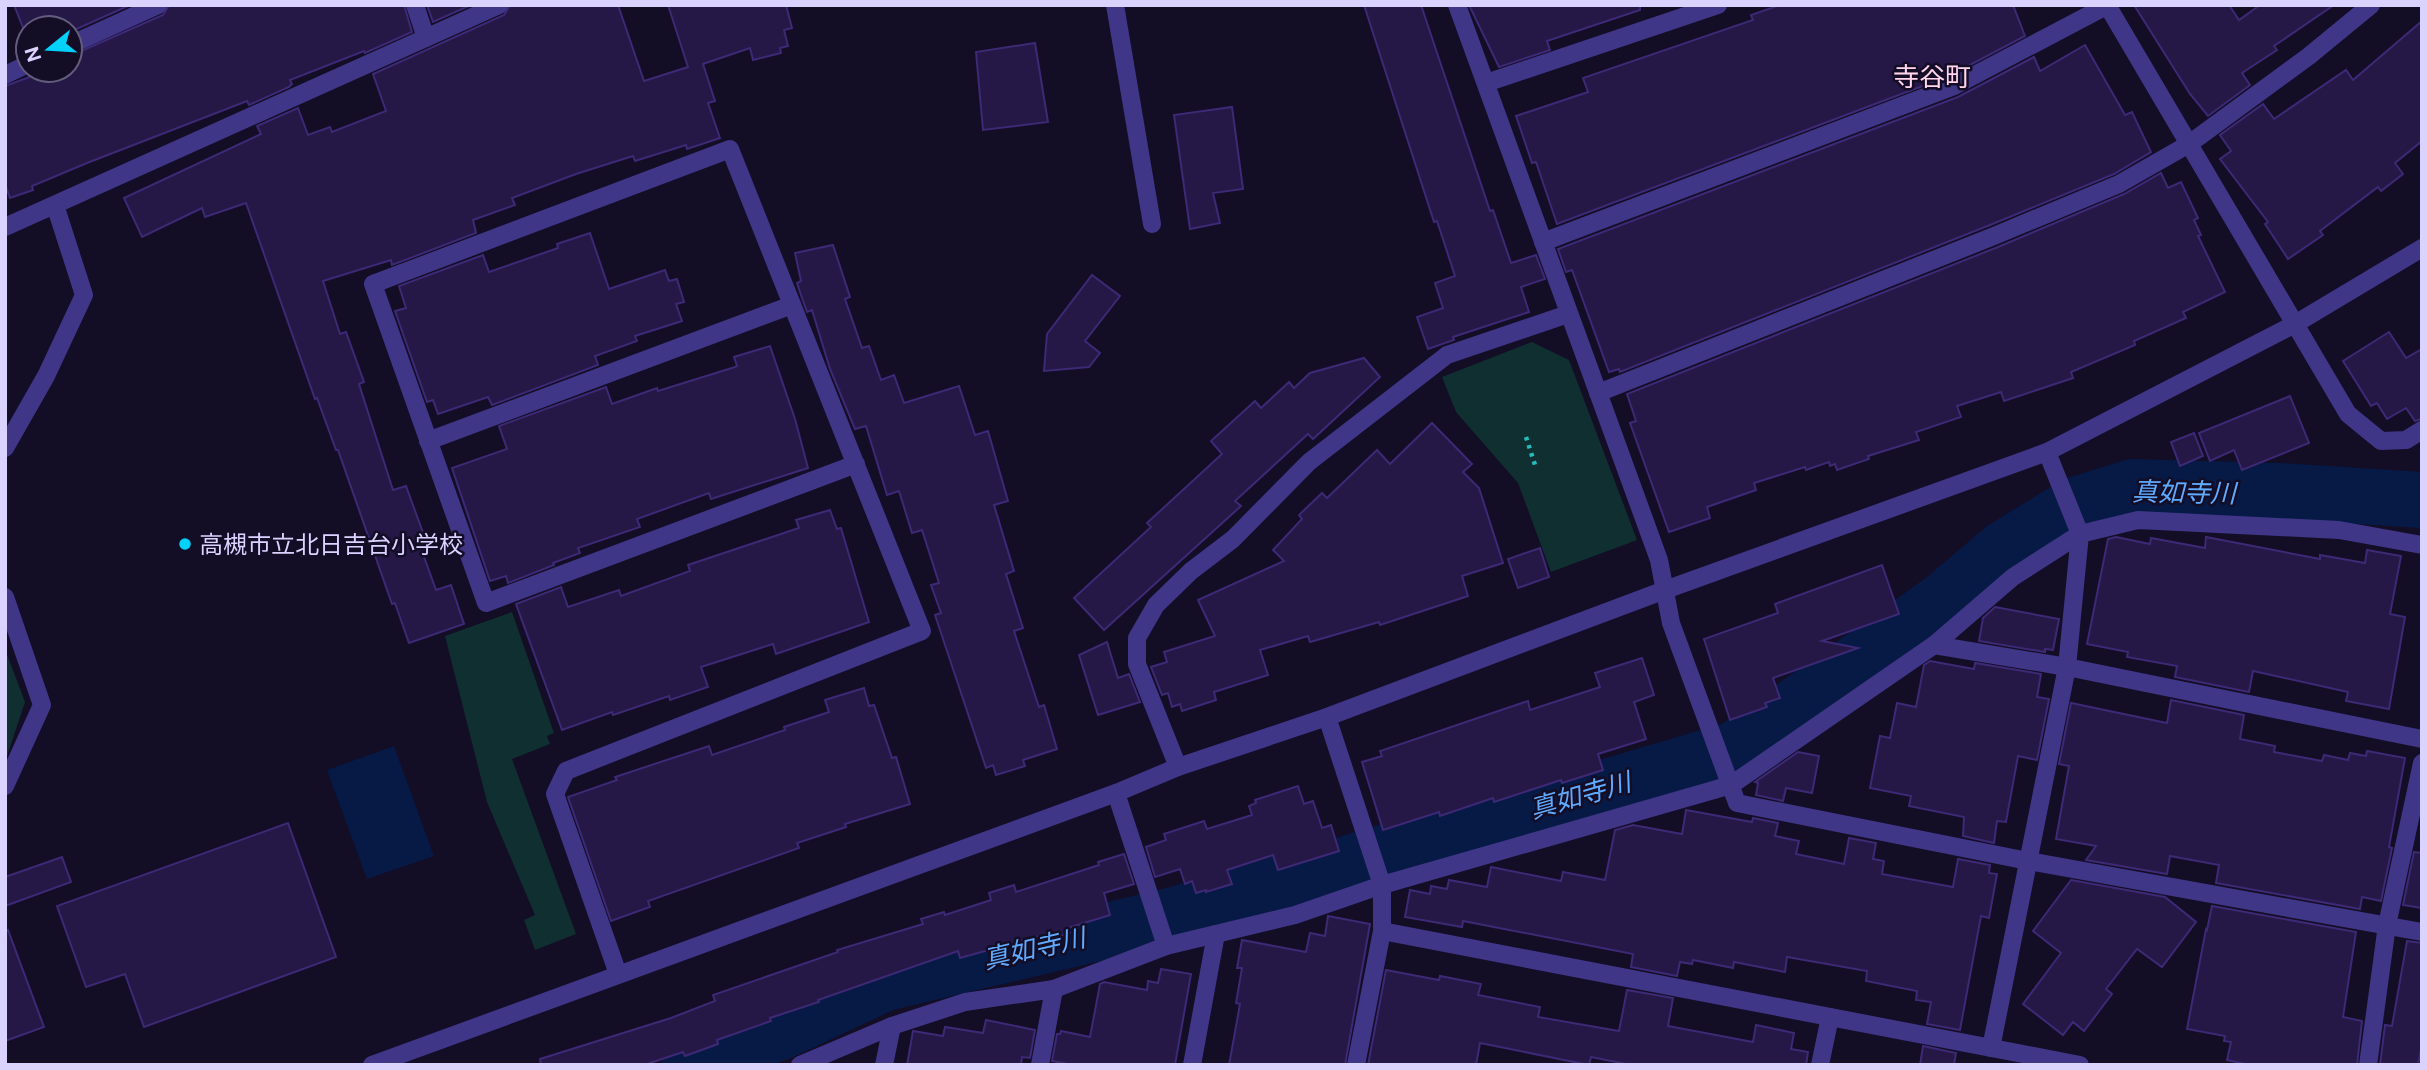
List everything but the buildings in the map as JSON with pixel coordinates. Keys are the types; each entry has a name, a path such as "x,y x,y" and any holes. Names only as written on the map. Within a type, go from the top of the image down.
{"street":[{"path":"84,39 158,5"},
{"path":"415,5 426,38"},
{"path":"5,228 499,5"},
{"path":"1115,5 1152,224"},
{"path":"1457,5 1659,560 1671,623 1737,803 2028,861 2422,932"},
{"path":"1486,83 1717,5"},
{"path":"1543,242 1954,86 2107,5 2348,414 2381,441 2406,440 2422,430"},
{"path":"1598,393 2119,184 2189,144 2309,55 2371,5"},
{"path":"618,974 555,794 566,771 922,631 856,464 730,149 373,284 486,603 856,464"},
{"path":"5,448 46,376 84,295 55,205"},
{"path":"372,1065 1116,793 1178,767 1327,717 1665,590 2047,452 2295,324 2422,248"},
{"path":"428,440 792,305"},
{"path":"1178,767 1137,664 1137,638 1156,605 1191,571 1233,539 1309,462 1447,355 1568,314"},
{"path":"1991,1048 2067,667 2080,534 2047,452"},
{"path":"800,1065 892,1026 965,1002 1054,989 1166,946 1296,915 1382,885 1731,785 1934,645 2013,576 2080,534 2138,520 2339,530 2422,545"},
{"path":"5,597 42,705 5,786"},
{"path":"1934,645 2067,667 2422,739"},
{"path":"1327,717 1382,885 1382,930 1356,1065"},
{"path":"2368,1065 2387,925 2422,763"},
{"path":"1116,793 1166,946"},
{"path":"1382,930 2080,1065"},
{"path":"1192,1065 1216,934"},
{"path":"1040,1065 1054,989"},
{"path":"1820,1065 1829,1017"},
{"path":"884,1065 892,1026"}],"path":[{"path":"1525,437 1535,465"}],"green space":[{"path":"1532,342 1569,360 1637,540 1551,572 1518,483 1456,412 1442,377"},
{"path":"512,612 554,733 547,736 550,744 512,759 576,934 535,950 524,920 535,915 487,802 445,636"},
{"path":"5,649 25,702 5,762"}],"water":[{"path":"394,746 434,856 367,879 327,770"}],"waterway":[{"name":"真如寺川","path":"690,1065 783,1031 885,983 1170,916 1735,749 1943,600 2003,549 2075,505 2133,487 2281,491 2422,500"}],"place":[{"name":"高槻市立北日吉台小学校","path":"185,544"}],"district":[{"name":"寺谷町","path":"1932,76"}]}
